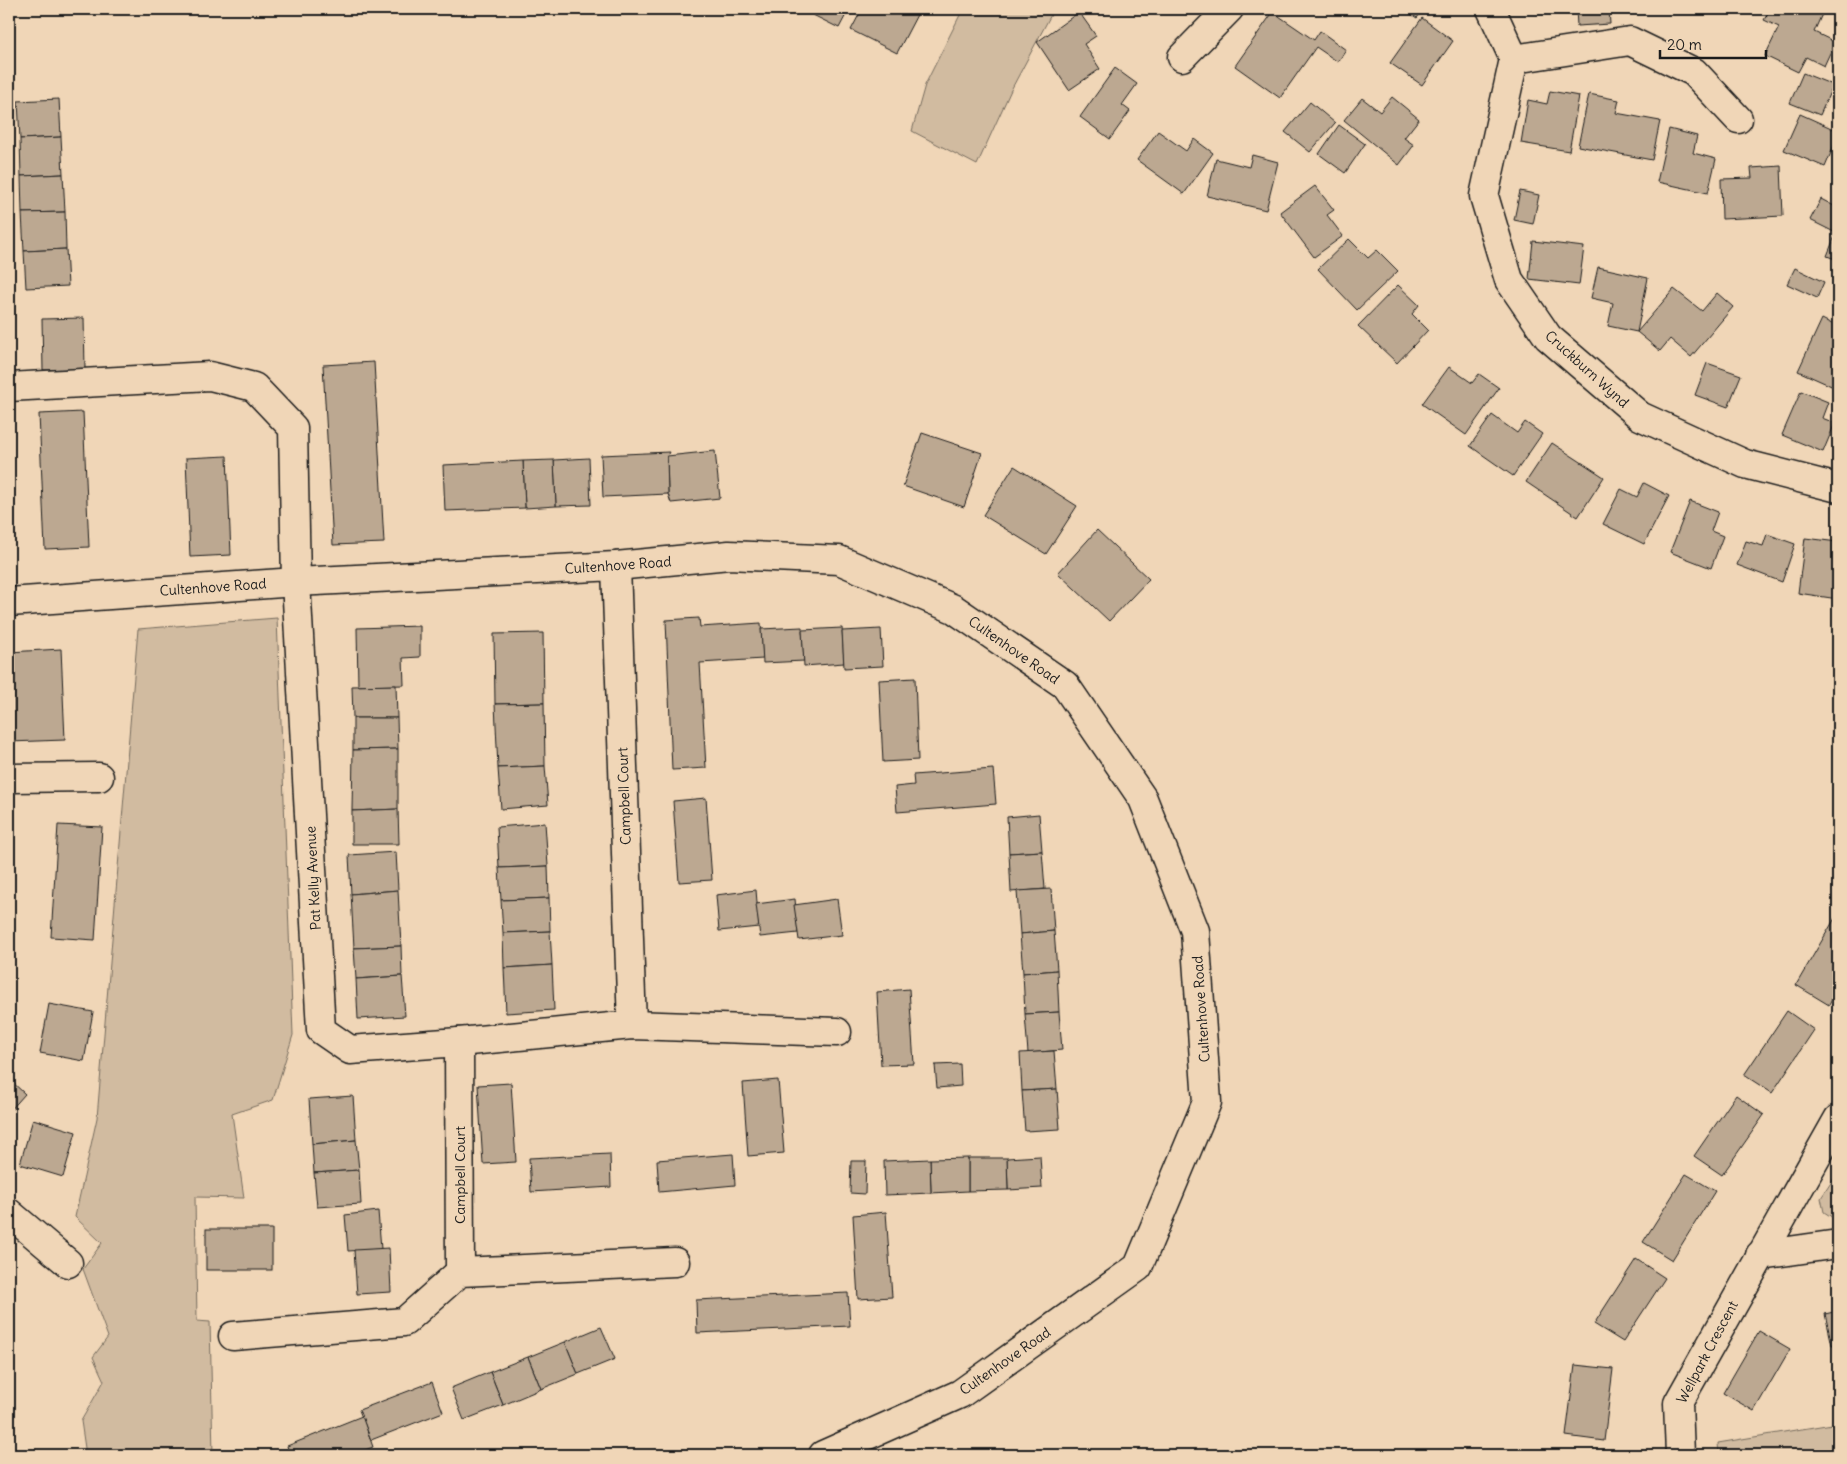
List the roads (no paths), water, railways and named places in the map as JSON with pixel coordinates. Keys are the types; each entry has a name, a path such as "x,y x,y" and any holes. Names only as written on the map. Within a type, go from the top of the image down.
{"street":[{"path":"1182,56 1229,9"},
{"path":"1491,9 1514,58 1630,41 1694,72 1738,119"},
{"name":"Cruckburn Wynd","path":"1514,58 1484,196 1509,280 1548,337 1640,416 1745,464 1838,488"},
{"path":"9,387 210,376 254,387 293,428 296,582"},
{"name":"Cultenhove Road","path":"9,602 296,582 616,566 729,555 839,560 954,609 1065,685 1143,799 1196,931 1207,1102 1138,1267 960,1394 823,1455"},
{"name":"Campbell Court","path":"616,566 632,1025"},
{"name":"Pat Kelly Avenue","path":"296,582 321,1030 350,1050 459,1042"},
{"path":"9,778 99,777"},
{"path":"459,1042 632,1025 837,1032"},
{"name":"Campbell Court","path":"459,1042 460,1272"},
{"name":"Wellpark Crescent","path":"1680,1455 1678,1403 1838,1120"},
{"path":"9,1213 68,1263"},
{"path":"1760,1255 1838,1244"},
{"path":"233,1336 404,1322 460,1272 675,1262"}]}
